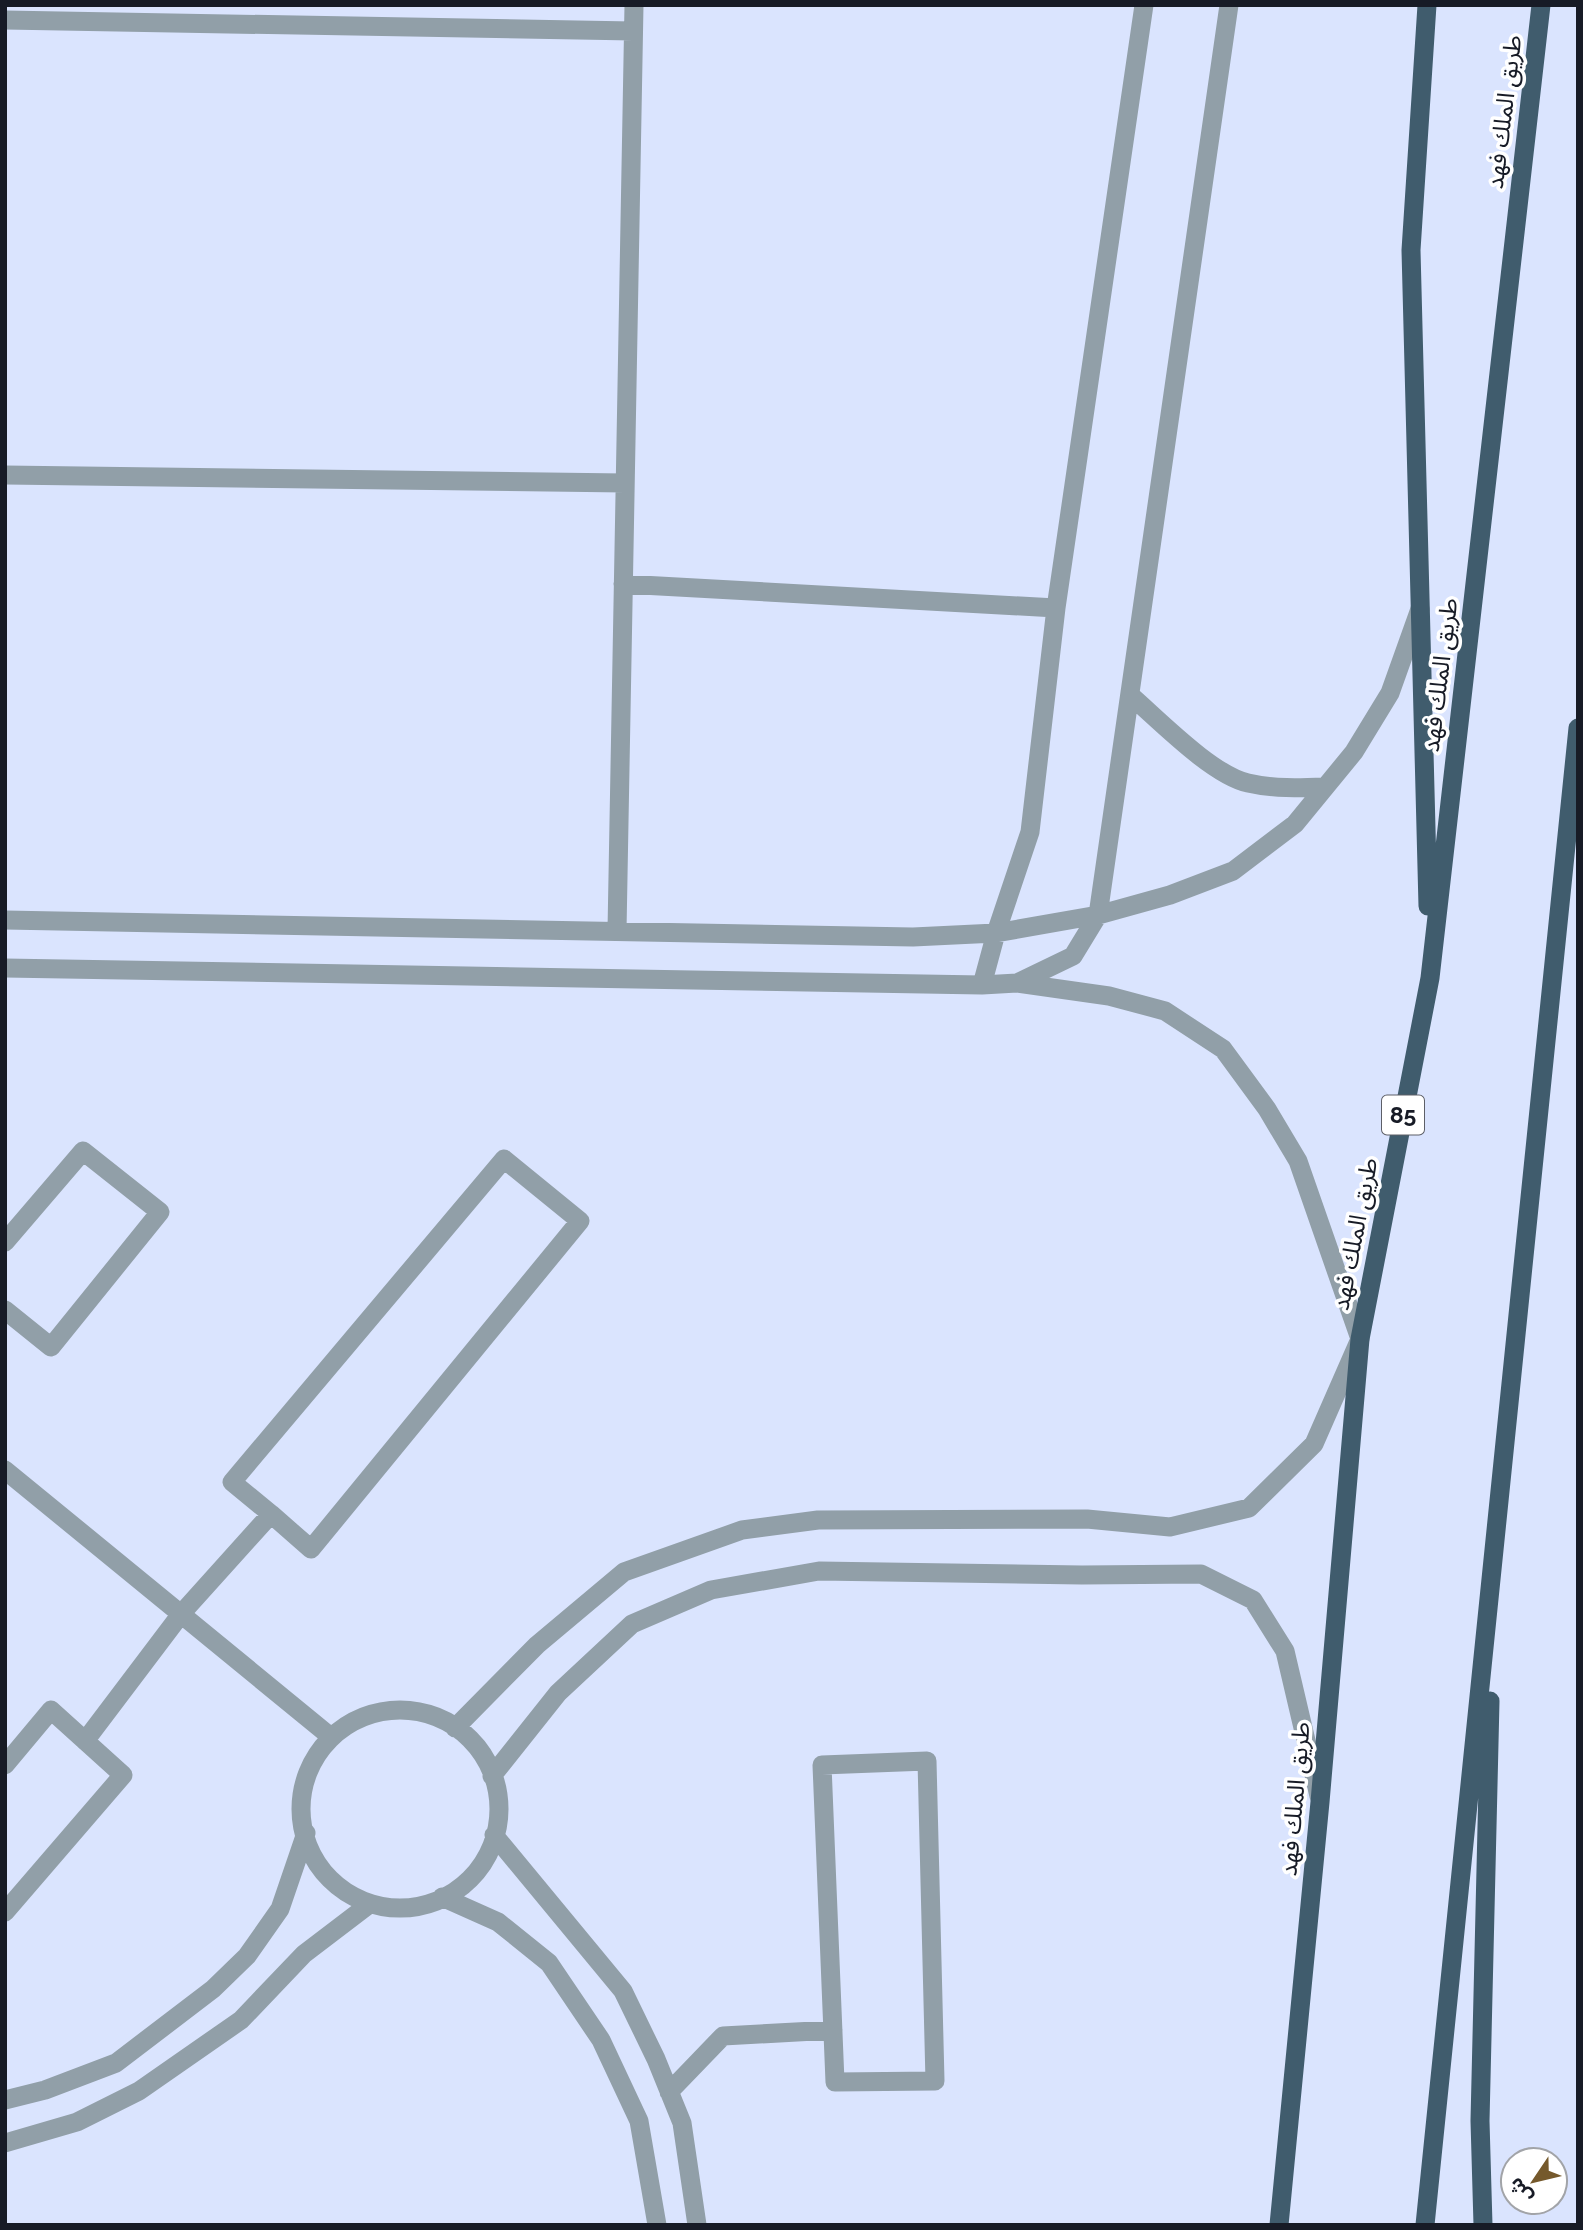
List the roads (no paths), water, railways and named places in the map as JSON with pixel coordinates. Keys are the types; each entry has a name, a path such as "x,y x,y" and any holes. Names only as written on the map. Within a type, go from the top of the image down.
{"highway":[{"path":"1427,5 1411,250 1430,978"},
{"name":"طريق الملك فهد","path":"1279,2225 1320,1802 1360,1339 1430,978 1541,5"},
{"path":"1425,2225 1578,728"},
{"path":"1483,2225 1480,2121 1494,1550"}],"street":[{"path":"617,931 634,5"},
{"path":"982,985 996,933 1030,832 1056,608 1144,5"},
{"path":"1017,983 1073,956 1098,915 1229,5"},
{"path":"5,20 633,32"},
{"path":"5,475 625,483"},
{"path":"623,584 1056,608"},
{"path":"5,920 913,937 996,933 1098,915 1170,895 1233,871 1295,824 1354,752 1390,693 1420,609"},
{"path":"1130,695 1213,766 1245,783 1275,788 1325,787"},
{"path":"5,968 982,985 1017,983 1109,996 1165,1011 1223,1049 1267,1109 1298,1161 1360,1339 1314,1444 1249,1508 1170,1527 1087,1519 818,1520 742,1530 624,1572 537,1645 455,1728"},
{"path":"5,1242 83,1151 160,1212 51,1346 7,1314"},
{"path":"504,1159 580,1221 311,1549 271,1514 232,1482 504,1159"},
{"path":"5,1470 331,1737"},
{"path":"85,1741 181,1614 271,1514"},
{"path":"492,1776 558,1693 632,1624 711,1590 819,1571 1082,1576 1201,1574 1253,1600 1286,1651 1320,1802"},
{"path":"5,1765 51,1710 123,1774 5,1912"},
{"path":"370,1710 432,1712 455,1728 484,1750 502,1811 482,1870 429,1907 367,1906 316,1868 297,1806 317,1747 370,1710"},
{"path":"927,1761 935,2081 835,2082 833,2030 822,1765 927,1761"},
{"path":"5,2099 45,2090 116,2063 214,1989 247,1956 280,1909 306,1833"},
{"path":"494,1835 622,1991 656,2059 682,2123 696,2225"},
{"path":"442,1897 498,1922 549,1963 601,2040 639,2121 657,2225"},
{"path":"5,2143 77,2122 139,2091 241,2020 304,1954 367,1906"},
{"path":"669,2092 723,2036 833,2030"}]}
